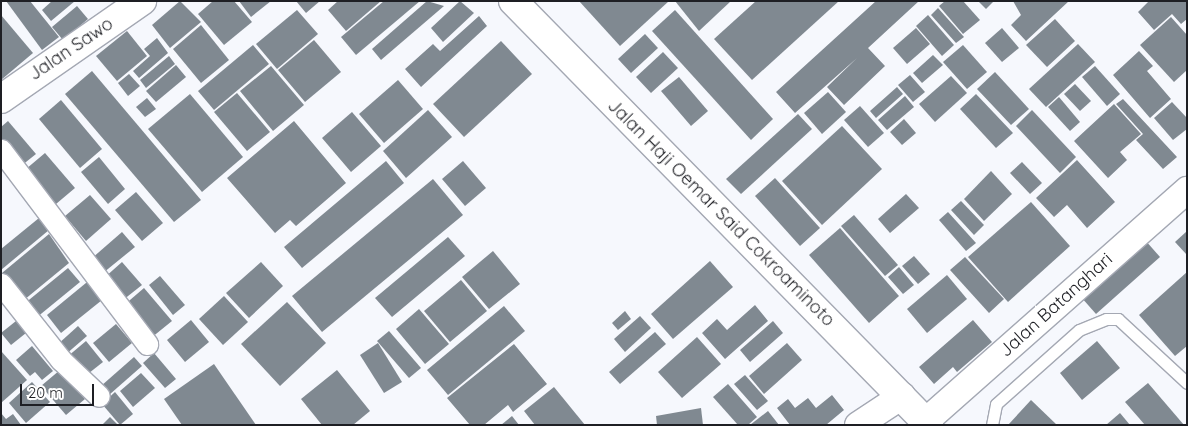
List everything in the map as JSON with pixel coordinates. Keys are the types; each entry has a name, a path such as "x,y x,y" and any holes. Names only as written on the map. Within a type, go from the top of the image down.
{"main road":[{"name":"Jalan Sawo","path":"1,99 142,1"},
{"name":"Jalan Haji Oemar Said Cokroaminoto","path":"513,1 927,423"}],"street":[{"path":"1,150 147,344"},
{"name":"Jalan Batanghari","path":"927,423 1187,190"},
{"path":"1,284 62,360 99,396"},
{"path":"858,425 902,396"}],"lane":[{"path":"992,425 996,404 1079,330 1106,319 1118,319 1187,383"}],"building":[{"path":"6,1 30,1 59,37 42,50"},
{"path":"52,1 75,1 51,21 42,10"},
{"path":"180,1 201,22 170,48 152,25"},
{"path":"213,1 234,1 252,22 224,45 198,14"},
{"path":"239,1 271,1 251,17"},
{"path":"296,1 320,1 306,13"},
{"path":"338,1 381,1 346,31 328,10"},
{"path":"384,1 420,1 356,55 341,37"},
{"path":"427,1 444,6 381,60 372,49"},
{"path":"460,1 474,13 443,42 431,28"},
{"path":"579,1 669,1 620,46"},
{"path":"675,1 731,1 699,31"},
{"path":"756,1 839,1 752,80 714,39"},
{"path":"876,1 919,1 868,48 885,66 844,105 827,87 857,58 795,113 776,92"},
{"path":"945,1 963,1 980,20 963,34 939,6"},
{"path":"978,1 994,1 986,9"},
{"path":"1013,1 1069,1 1026,41 1011,25 1021,15"},
{"path":"1149,1 1187,1 1187,19 1181,24 1172,14 1154,30 1138,12"},
{"path":"77,6 88,19 63,40 52,27"},
{"path":"938,8 964,37 956,43 931,15"},
{"path":"297,10 318,34 277,69 256,44"},
{"path":"675,10 773,119 751,140 652,31"},
{"path":"1,15 33,53 1,80"},
{"path":"928,15 954,45 942,56 916,26"},
{"path":"479,16 487,26 421,87 405,69 433,44 440,51"},
{"path":"1171,17 1187,35 1187,70 1174,82 1140,45"},
{"path":"1055,19 1075,41 1047,67 1026,45"},
{"path":"201,25 229,60 201,83 173,49"},
{"path":"916,28 930,44 907,64 893,48"},
{"path":"1002,28 1019,48 1002,62 985,43"},
{"path":"127,31 147,56 117,81 96,56"},
{"path":"645,34 658,48 631,73 618,59"},
{"path":"157,38 168,53 139,78 133,71 150,56 144,49"},
{"path":"314,40 341,72 305,102 278,70"},
{"path":"501,41 532,74 464,137 433,104"},
{"path":"1078,44 1095,62 1046,107 1029,89"},
{"path":"253,45 269,64 214,110 198,91"},
{"path":"963,45 987,72 967,89 943,62"},
{"path":"1139,51 1153,66 1147,71 1171,99 1150,118 1113,75"},
{"path":"663,52 678,68 651,93 636,77"},
{"path":"933,55 943,65 922,83 913,73"},
{"path":"169,56 175,64 146,88 140,80"},
{"path":"176,65 186,77 156,102 146,91"},
{"path":"271,66 304,105 273,131 240,91"},
{"path":"1095,66 1120,94 1107,106 1082,77"},
{"path":"92,71 201,200 174,222 65,94"},
{"path":"995,72 1029,109 1011,125 977,89"},
{"path":"129,74 140,86 128,96 118,83"},
{"path":"910,75 925,92 913,102 898,85"},
{"path":"951,76 967,93 935,122 919,104"},
{"path":"679,77 708,111 691,126 661,91"},
{"path":"398,80 423,109 384,143 359,114"},
{"path":"1075,84 1091,101 1080,111 1064,94"},
{"path":"897,87 903,94 876,118 870,111"},
{"path":"828,92 846,112 822,134 804,113"},
{"path":"237,93 270,132 247,151 214,112"},
{"path":"190,94 243,157 202,192 148,129"},
{"path":"976,94 1013,133 996,148 960,109"},
{"path":"905,96 914,107 887,130 878,120"},
{"path":"1059,97 1080,122 1070,131 1048,107"},
{"path":"147,98 156,109 145,117 136,107"},
{"path":"1123,99 1177,157 1163,169 1136,140 1143,134 1116,104"},
{"path":"61,100 102,149 80,168 39,119"},
{"path":"1172,102 1187,118 1187,129 1173,140 1154,118"},
{"path":"1114,104 1141,134 1120,152 1127,160 1108,178 1074,141"},
{"path":"860,106 884,133 868,147 844,120"},
{"path":"428,110 452,137 406,178 383,151"},
{"path":"1032,110 1076,157 1060,173 1016,126"},
{"path":"352,112 381,146 351,172 322,138"},
{"path":"798,114 812,129 741,194 726,179"},
{"path":"904,119 916,133 902,145 890,132"},
{"path":"8,121 36,154 21,166 1,142 1,127"},
{"path":"294,121 346,183 296,226 290,220 275,233 227,178"},
{"path":"842,126 882,169 822,225 782,181"},
{"path":"45,153 75,188 56,204 26,169"},
{"path":"99,157 125,189 108,204 81,172"},
{"path":"1077,160 1115,202 1087,228 1067,205 1054,217 1036,198"},
{"path":"386,161 404,183 302,268 284,247"},
{"path":"463,161 486,188 465,206 442,179"},
{"path":"1022,162 1042,183 1030,194 1010,173"},
{"path":"991,171 1012,194 984,221 964,199"},
{"path":"775,178 820,228 800,246 755,196"},
{"path":"433,179 463,215 322,332 292,296"},
{"path":"136,192 163,223 142,241 115,210"},
{"path":"906,194 919,208 890,233 878,219"},
{"path":"90,195 111,219 86,241 65,216"},
{"path":"961,201 984,225 974,235 951,210"},
{"path":"1031,202 1070,246 1008,302 968,257"},
{"path":"948,212 976,243 966,251 939,220"},
{"path":"854,215 898,265 885,276 841,226"},
{"path":"39,218 49,230 1,270 1,249"},
{"path":"840,228 899,296 869,323 809,255"},
{"path":"1187,231 1187,255 1175,242"},
{"path":"122,232 135,247 103,273 91,259"},
{"path":"49,234 69,263 24,300 2,273"},
{"path":"448,237 465,256 392,317 375,298"},
{"path":"1145,240 1160,257 1096,314 1081,297"},
{"path":"493,251 520,284 489,309 462,277"},
{"path":"914,256 930,274 918,284 902,266"},
{"path":"965,257 1004,299 989,313 950,270"},
{"path":"710,261 733,287 673,339 651,314"},
{"path":"122,262 142,285 123,300 104,278"},
{"path":"261,262 283,286 249,318 226,293"},
{"path":"899,267 914,285 903,294 888,277"},
{"path":"68,268 80,282 36,318 24,304"},
{"path":"1187,272 1187,346 1175,356 1139,315"},
{"path":"947,275 967,299 927,333 907,309"},
{"path":"160,276 185,305 173,315 149,285"},
{"path":"92,278 107,296 61,333 47,315"},
{"path":"461,280 487,311 450,342 424,311"},
{"path":"144,288 172,321 151,338 123,306"},
{"path":"224,296 248,322 223,345 199,319"},
{"path":"287,302 326,343 280,386 241,344"},
{"path":"755,305 768,321 725,359 702,333 717,319 727,330"},
{"path":"504,306 525,331 448,395 427,370"},
{"path":"419,309 449,344 425,364 396,329"},
{"path":"625,311 631,319 618,330 612,323"},
{"path":"640,316 651,328 625,352 614,339"},
{"path":"191,320 209,342 185,362 167,340"},
{"path":"973,320 992,342 957,372 953,367 934,384 919,367"},
{"path":"16,321 26,333 11,345 1,333"},
{"path":"773,321 783,333 750,362 740,350"},
{"path":"116,324 132,343 109,362 93,343"},
{"path":"78,326 87,336 65,355 57,345"},
{"path":"389,331 421,368 409,378 377,341"},
{"path":"655,332 666,344 620,384 609,372"},
{"path":"697,337 721,364 682,398 658,372"},
{"path":"86,341 103,362 84,377 67,357"},
{"path":"1097,341 1120,368 1082,400 1060,373"},
{"path":"378,343 402,382 384,393 360,355"},
{"path":"787,343 802,360 764,394 749,376"},
{"path":"514,344 547,384 513,412 508,405 484,425 470,425 447,398"},
{"path":"32,346 53,371 42,380 35,372 30,376 16,360"},
{"path":"1,351 27,380 1,403"},
{"path":"154,353 176,379 165,388 143,363"},
{"path":"134,357 142,366 109,395 101,386"},
{"path":"214,364 256,425 182,425 164,399"},
{"path":"60,370 85,399 66,415 41,386"},
{"path":"337,370 370,411 353,425 322,425 301,399"},
{"path":"141,373 155,388 133,407 120,391"},
{"path":"745,375 768,401 757,410 734,384"},
{"path":"32,382 50,402 26,423 9,403"},
{"path":"1148,383 1184,425 1145,425 1125,402"},
{"path":"728,384 757,417 748,425 738,425 713,397"},
{"path":"554,387 585,425 535,425 524,411"},
{"path":"115,392 133,414 120,425 102,404"},
{"path":"832,395 844,410 826,425 790,425 777,408 788,399 795,408 808,398 816,408"},
{"path":"1031,400 1057,425 1008,425"},
{"path":"701,408 703,425 657,425 656,416"},
{"path":"768,411 779,425 750,425"},
{"path":"1,413 6,419 13,414 21,425 1,425"},
{"path":"1120,413 1130,425 1106,425"},
{"path":"512,416 519,425 501,425"},
{"path":"110,417 118,425 102,425"}]}
